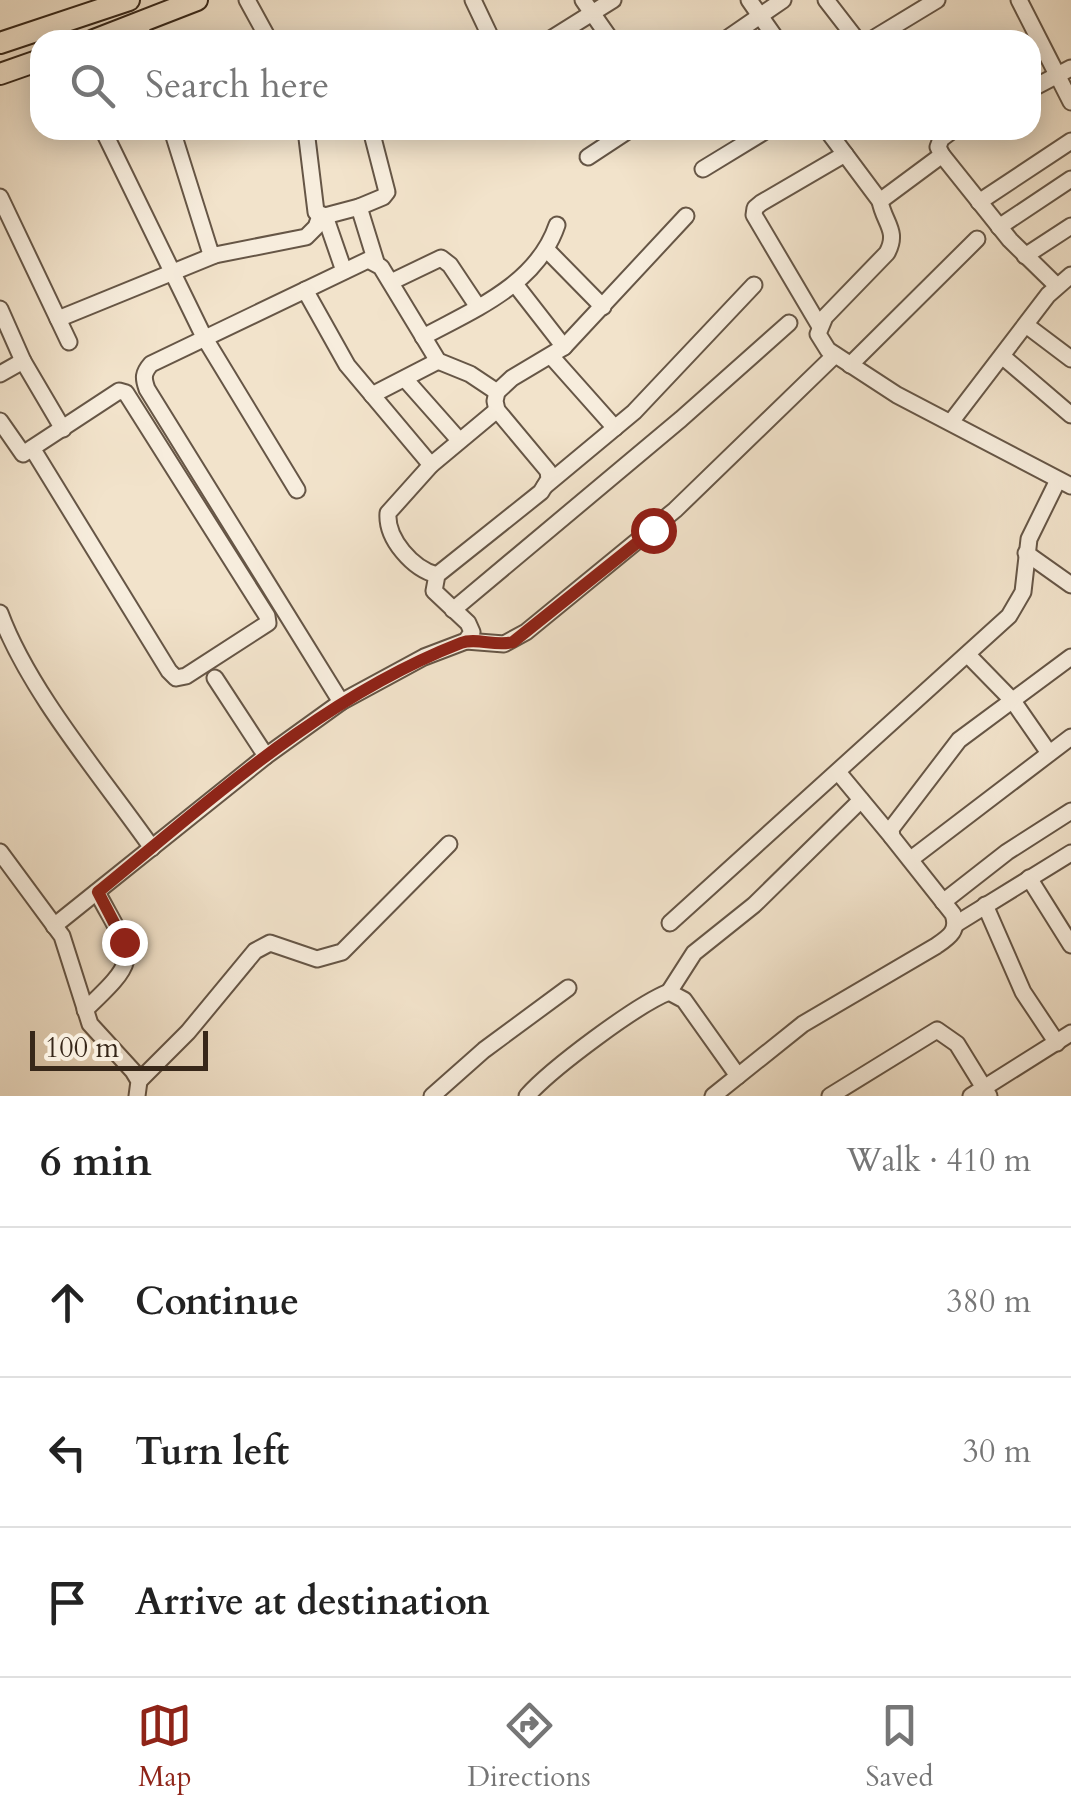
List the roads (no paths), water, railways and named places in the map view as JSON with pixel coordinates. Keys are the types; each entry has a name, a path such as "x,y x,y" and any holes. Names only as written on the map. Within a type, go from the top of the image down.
{"highway":[{"path":"34,30 96,6 129,0"},
{"path":"145,30 197,0"},
{"path":"0,43 30,31"},
{"path":"0,74 30,64"}],"street":[{"path":"247,0 264,30"},
{"path":"473,0 487,30"},
{"path":"560,30 588,7 613,0"},
{"path":"749,0 771,30"},
{"path":"740,30 782,0"},
{"path":"826,0 850,30"},
{"path":"888,30 937,0"},
{"path":"1019,0 1038,30"},
{"path":"588,7 604,30"},
{"path":"1041,35 1064,71 1071,102"},
{"path":"1041,83 1064,71"},
{"path":"108,140 204,337 297,490"},
{"path":"175,140 207,244 214,255"},
{"path":"307,140 314,204 344,271"},
{"path":"58,319 214,255 306,238 322,216 383,198 388,192 375,140"},
{"path":"588,157 614,140"},
{"path":"703,168 750,140"},
{"path":"819,325 888,253 894,233 880,202 834,140"},
{"path":"932,140 1024,256 1066,282 1026,324 952,422"},
{"path":"880,202 940,151 942,140"},
{"path":"979,202 1071,141"},
{"path":"670,923 1009,616 1019,602 1029,538 1064,483 896,396 821,342 819,325 754,215 761,203 845,154"},
{"path":"1000,227 1071,179"},
{"path":"0,197 70,342"},
{"path":"359,206 376,262 438,361 470,374 497,392"},
{"path":"546,486 548,471 497,410 497,392 512,378 558,351 686,216"},
{"path":"423,338 515,284 547,250 558,225"},
{"path":"1024,256 1071,226"},
{"path":"850,365 977,239"},
{"path":"547,250 603,307"},
{"path":"391,282 441,258 478,307"},
{"path":"341,702 144,380 145,371 152,364 204,337 368,260 376,262"},
{"path":"515,284 615,428"},
{"path":"466,640 472,632 468,623 434,591 436,575 615,428 754,285"},
{"path":"305,290 348,364 431,465"},
{"path":"0,309 63,429"},
{"path":"453,610 789,323"},
{"path":"1026,324 1071,359"},
{"path":"54,926 266,756 341,702 424,657 466,640 504,644 526,632 675,510 835,355"},
{"path":"1002,356 1071,415"},
{"path":"0,374 24,361"},
{"path":"372,394 438,361"},
{"path":"406,379 459,440"},
{"path":"0,421 23,454 32,448 63,429 119,391 126,393 268,623 186,676 176,678 32,448"},
{"path":"436,575 410,560 387,522 392,506 431,465 497,410"},
{"path":"1026,553 1071,585"},
{"path":"0,613 10,640 40,689 152,848"},
{"path":"968,655 1013,702 1049,753"},
{"path":"892,837 891,829 950,750 1071,657"},
{"path":"215,678 266,756"},
{"path":"911,860 1071,737"},
{"path":"838,772 911,860 956,924"},
{"path":"527,1096 569,1059 650,1001 669,992 694,953 754,905 861,800"},
{"path":"943,902 1007,852 1071,810"},
{"path":"138,1089 255,950 270,943 317,959 342,952 449,844"},
{"path":"0,852 7,876 54,926 67,947 84,1010 98,1036 134,1071 138,1089"},
{"path":"713,1096 803,1024 948,938 956,924 1071,853"},
{"path":"1029,878 1071,945"},
{"path":"84,1010 120,976 128,960 124,942 98,892"},
{"path":"830,1096 936,1030 957,1044 981,1093 1064,1038 1023,992 985,905"},
{"path":"432,1096 484,1050 568,988"},
{"path":"669,992 684,1000 738,1076"}]}
